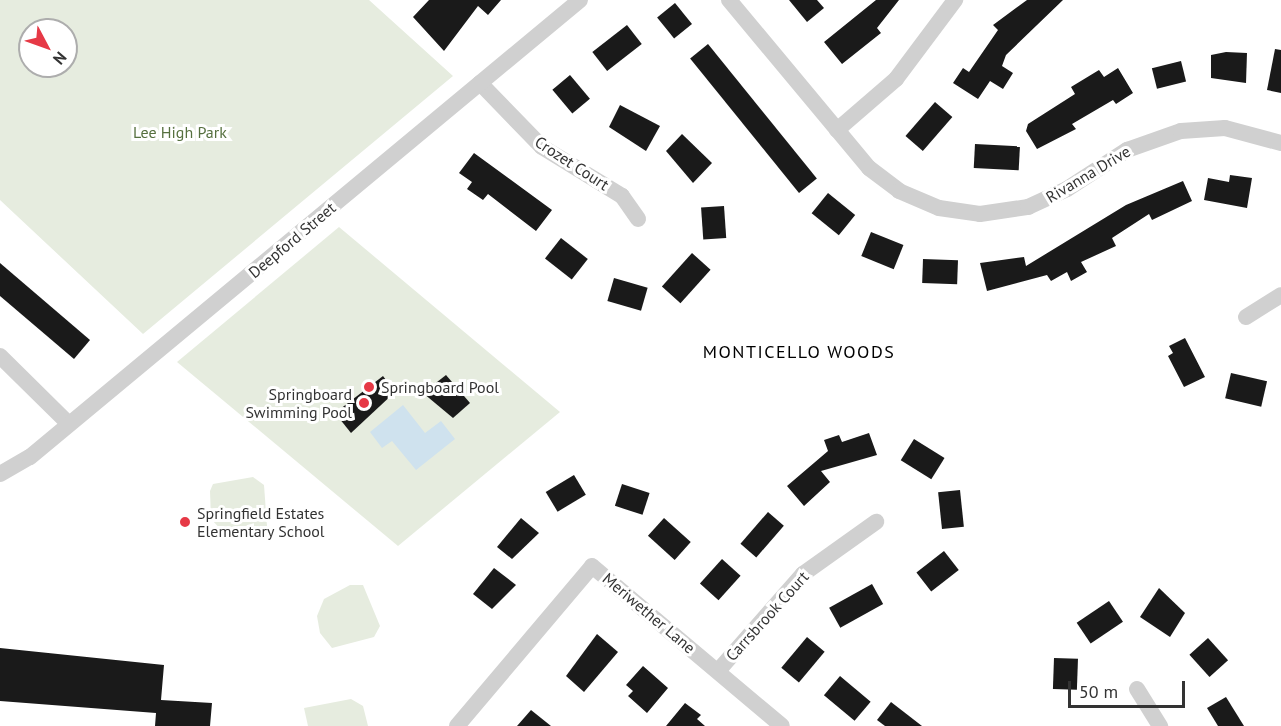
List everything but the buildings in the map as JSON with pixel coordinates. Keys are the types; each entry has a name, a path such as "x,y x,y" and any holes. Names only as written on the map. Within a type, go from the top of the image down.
{"street":[{"name":"Deepford Street","path":"0,474 69,424 580,0"},
{"name":"Rivanna Drive","path":"729,0 869,168 899,191 939,208 980,214 1015,210 1043,201 1127,150 1181,130 1225,128 1281,143"},
{"path":"837,130 896,79 955,0"},
{"name":"Crozet Court","path":"480,83 543,147 622,196 638,219"},
{"path":"1246,317 1281,295"},
{"path":"0,356 69,424"},
{"name":"Carrsbrook Court","path":"718,671 803,574 876,522"},
{"name":"Meriwether Lane","path":"457,726 592,566 782,726"},
{"path":"1137,689 1160,726"}],"green space":[{"name":"Lee High Park","path":"0,0 369,0 453,76 143,334 0,200"},
{"name":"Springboard Pool","path":"339,227 560,412 398,546 177,362"},
{"path":"253,477 264,485 267,526 248,538 225,534 211,519 210,491 213,484"},
{"path":"350,585 363,585 380,626 374,637 332,648 320,633 317,616 324,599"},
{"path":"351,699 363,706 368,726 308,726 304,708"}],"water":[{"path":"403,405 425,433 441,421 455,439 416,470 392,441 382,448 370,432"}],"place":[{"name":"Springboard Pool","path":"369,387"},
{"name":"Springboard Swimming Pool","path":"364,403"},
{"name":"Springfield Estates Elementary School","path":"185,522"}],"district":[{"name":"MONTICELLO WOODS","path":"799,352"}]}
